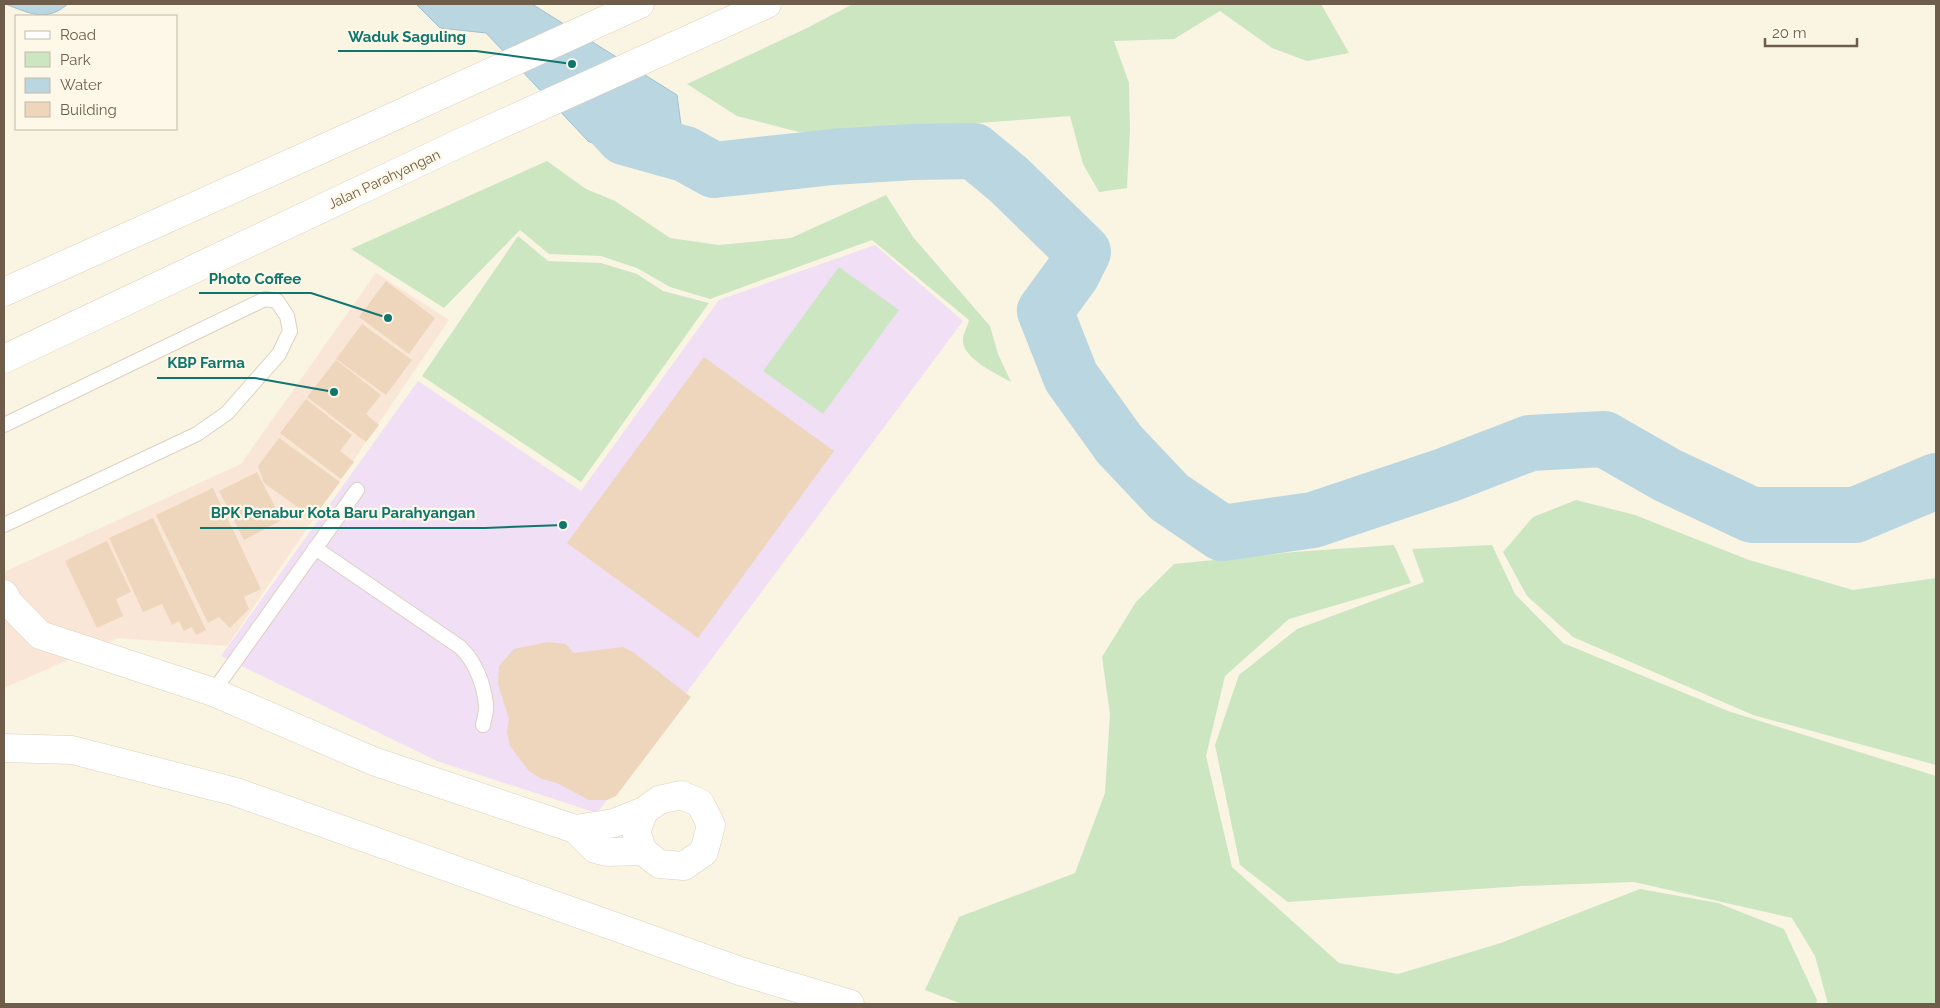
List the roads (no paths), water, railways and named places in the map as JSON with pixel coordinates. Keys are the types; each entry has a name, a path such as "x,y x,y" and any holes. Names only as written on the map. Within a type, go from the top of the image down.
{"street":[{"path":"4,292 640,4"},
{"name":"Jalan Parahyangan","path":"4,359 464,141 758,8"},
{"path":"4,594 8,602 40,635 213,692 373,761 575,829 595,849 607,852 643,851"},
{"path":"4,748 72,750 236,792 740,971 850,1004"},
{"path":"575,829 614,823 644,811 659,800 681,795 700,803 711,825 704,852 684,866 659,864 643,851 636,832 644,811"}],"lane":[{"path":"4,425 265,299 277,300 287,316 290,331 279,354 227,413 197,434 4,525"},
{"path":"213,692 356,490"},
{"path":"315,548 460,647 470,657 478,674 486,706 483,725"}],"water":[{"path":"5,4 68,4 60,10 45,15 30,13"},
{"path":"416,4 532,4 677,95 685,154 668,174 644,168 588,141 486,33 440,28"}],"waterway":[{"path":"614,126 624,137 685,154 714,170 832,157 913,152 974,151 1009,180 1083,252 1072,274 1045,311 1071,377 1119,444 1169,497 1222,533 1313,520 1447,475 1530,443 1604,439 1667,475 1752,515 1855,515 1936,481"}],"place":[{"name":"Waduk Saguling","path":"572,64"},
{"name":"Photo Coffee","path":"388,318"},
{"name":"KBP Farma","path":"334,392"},
{"name":"BPK Penabur Kota Baru Parahyangan","path":"563,525"}]}
